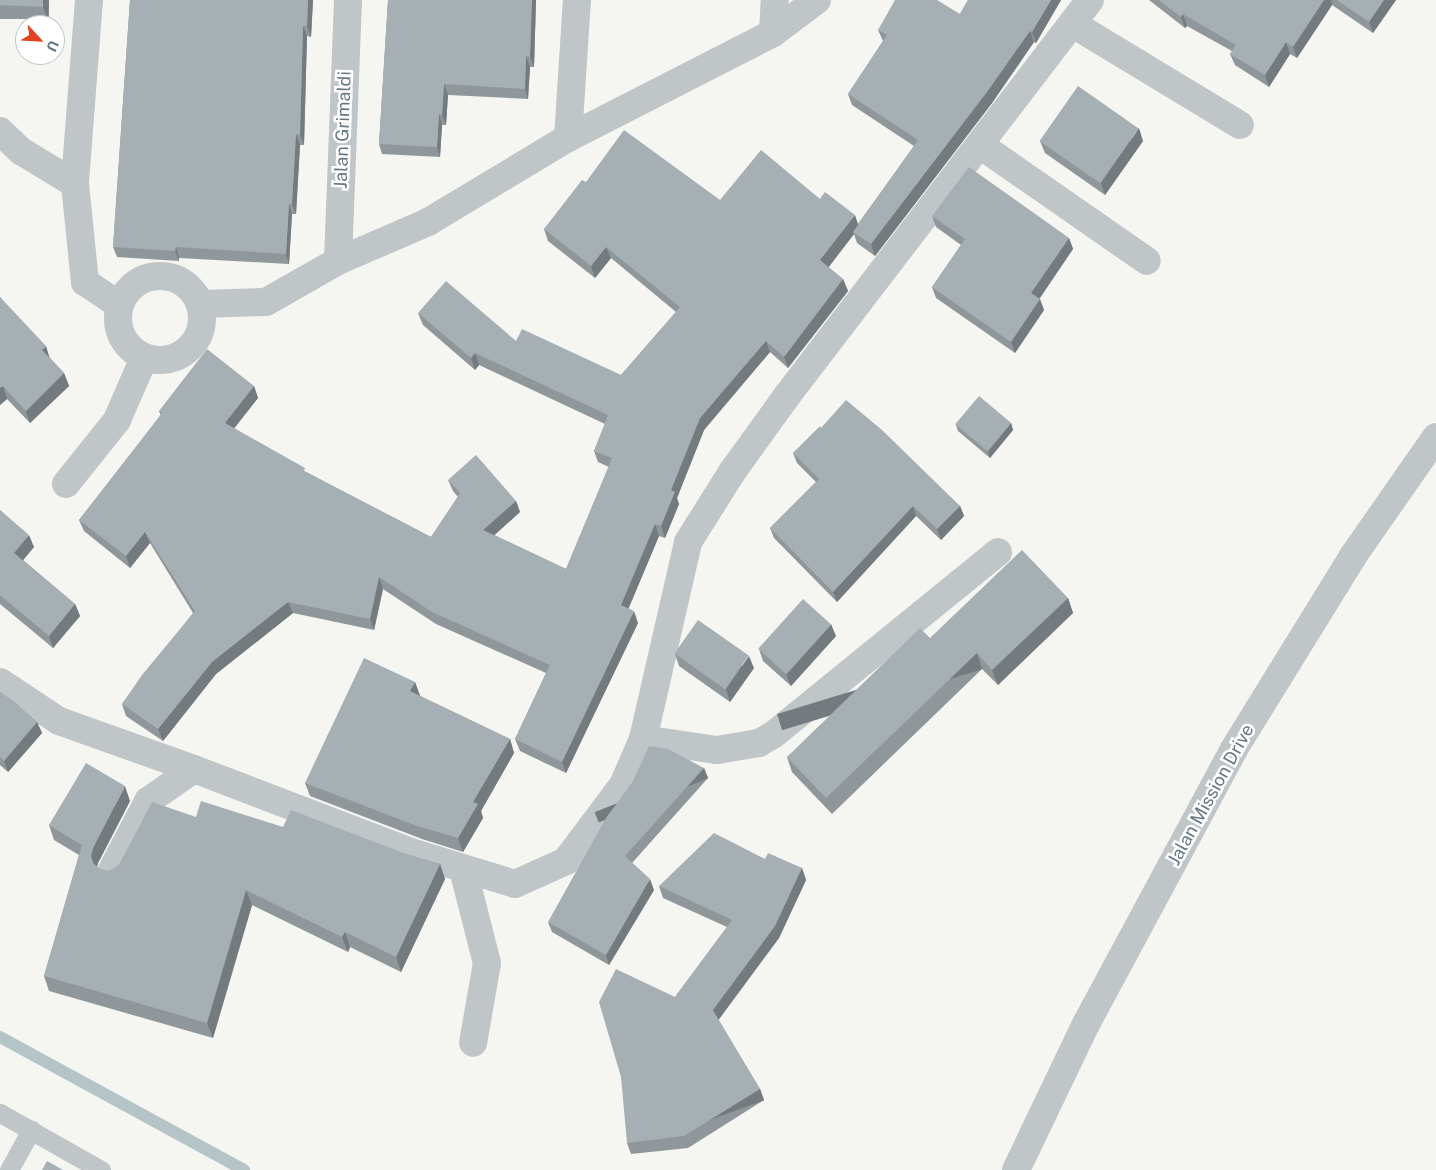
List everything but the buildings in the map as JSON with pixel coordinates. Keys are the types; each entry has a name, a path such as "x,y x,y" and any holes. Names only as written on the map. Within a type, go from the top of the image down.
{"street":[{"path":"89,0 75,184 85,282 119,305"},
{"name":"Jalan Grimaldi","path":"338,261 348,0"},
{"path":"568,138 577,0"},
{"path":"773,32 775,0"},
{"path":"201,304 266,302 338,261 428,222 568,138 773,32 817,0"},
{"path":"0,682 59,722 194,769 417,854 462,869 516,884 566,861 623,785 643,739 688,542 732,472 786,397 1090,0"},
{"path":"1073,24 1240,125"},
{"path":"0,131 21,151 75,184"},
{"path":"980,145 1147,261"},
{"path":"150,277 171,277 190,288 201,304 202,323 196,342 182,355 164,361 144,358 127,346 118,327 119,305 130,288 143,280 150,277"},
{"path":"66,484 117,420 144,358"},
{"name":"Jalan Mission Drive","path":"1016,1170 1086,1024 1234,749 1353,556 1436,436"},
{"path":"643,739 717,750 759,743 773,735 998,552"},
{"path":"112,870 148,801 194,769"},
{"path":"462,869 487,963 473,1042"}],"lane":[{"path":"0,1113 102,1170"},
{"path":"9,1170 31,1130"}],"waterway":[{"path":"0,1037 244,1170"}]}
